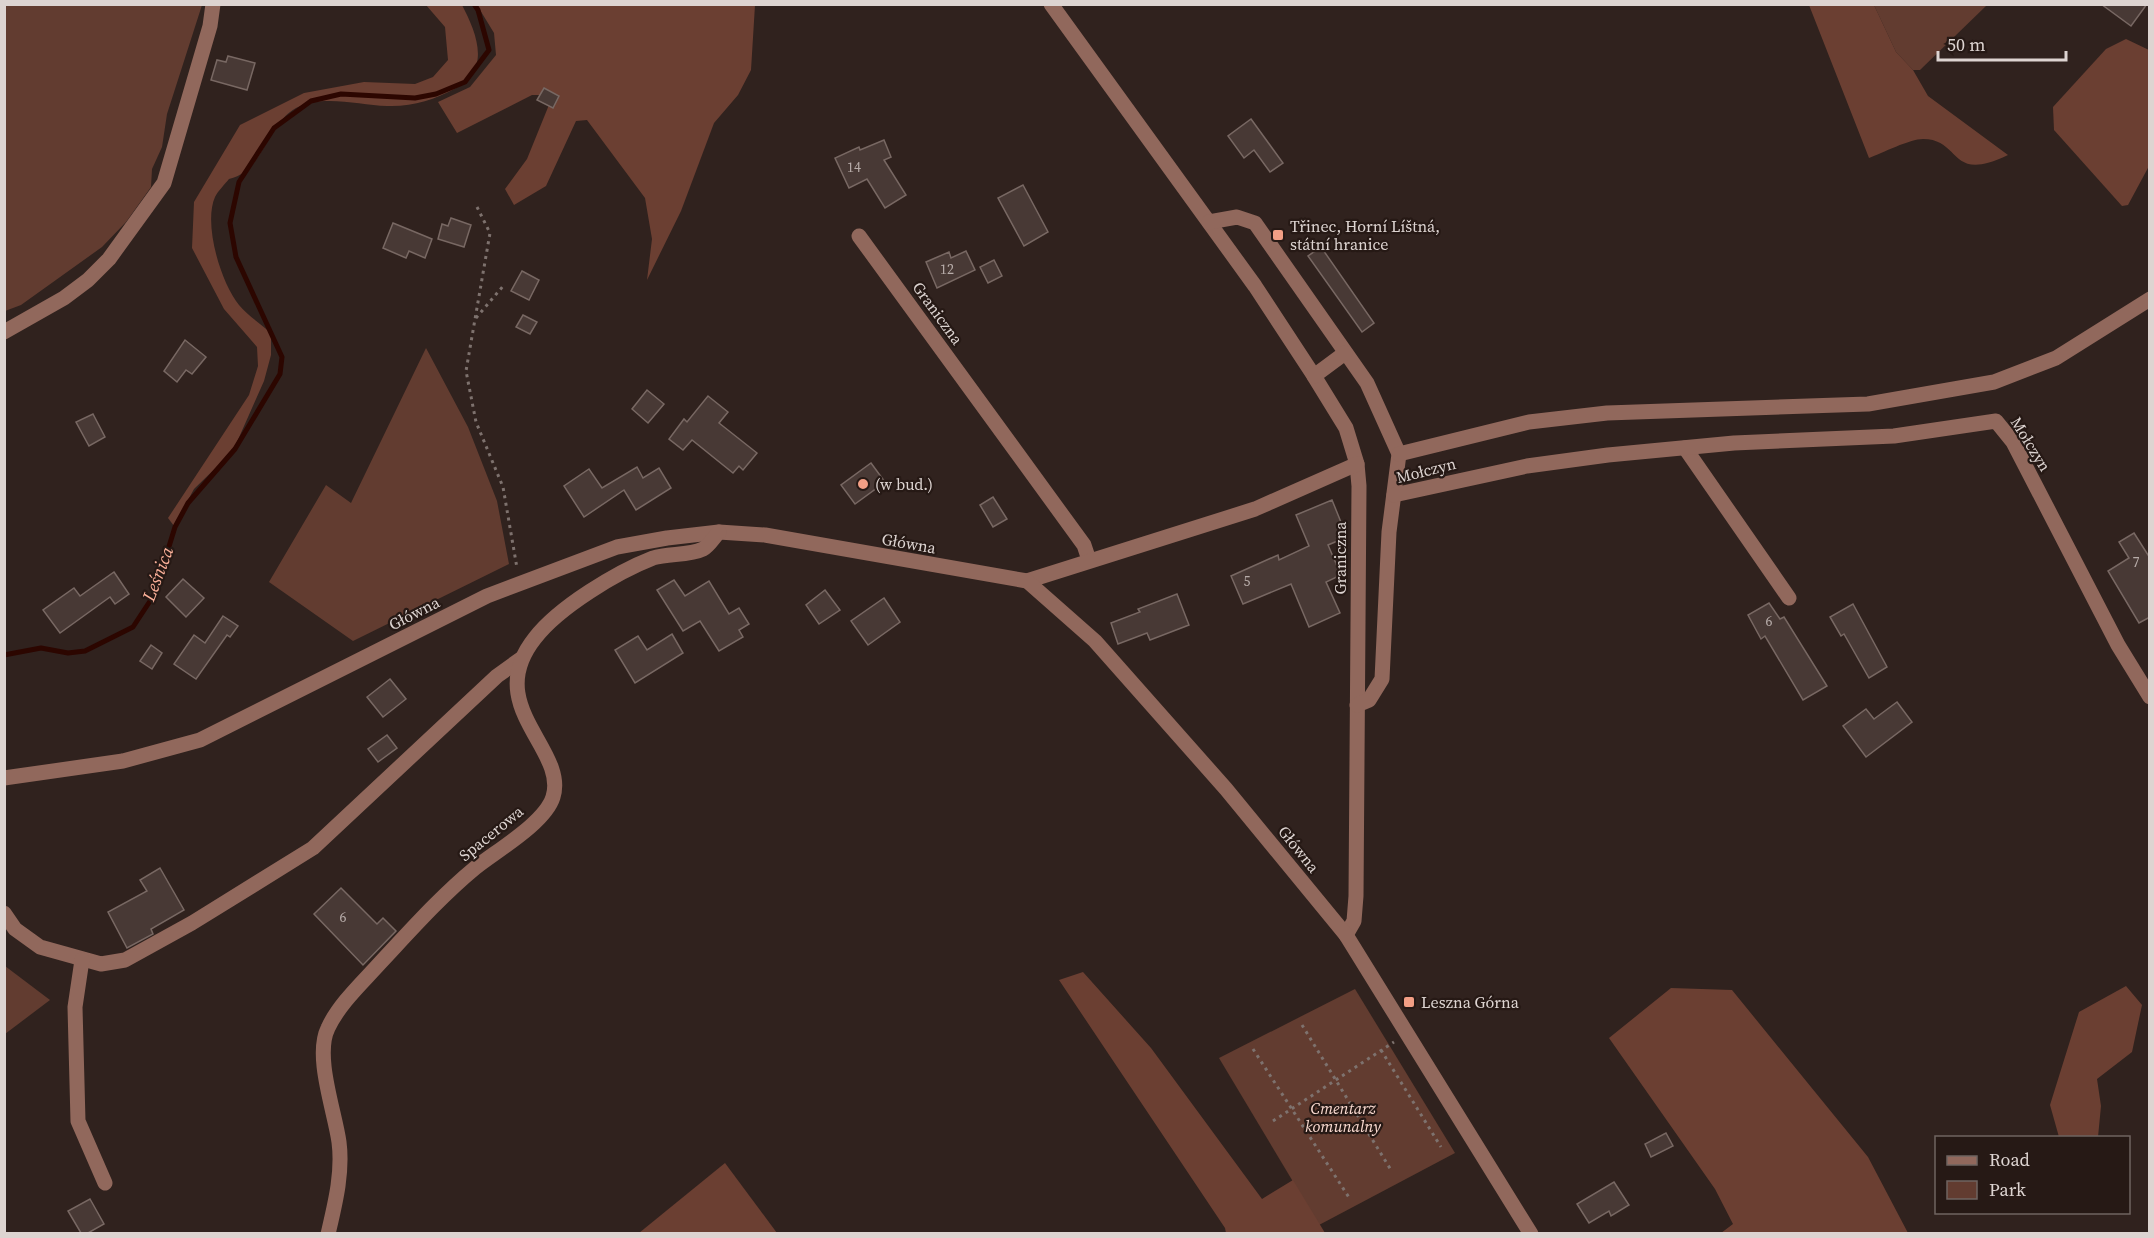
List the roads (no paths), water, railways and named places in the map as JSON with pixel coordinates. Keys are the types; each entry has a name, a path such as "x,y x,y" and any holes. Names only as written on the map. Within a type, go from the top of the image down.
{"street":[{"path":"4,332 64,298 88,280 109,259 164,183 210,26 213,4"},
{"name":"Graniczna","path":"1051,4 1255,286 1346,428 1357,464 1356,896 1354,921 1346,935"},
{"path":"1209,222 1237,217 1255,224 1367,383 1399,454 1394,495"},
{"name":"Graniczna","path":"859,236 1084,545 1089,560"},
{"path":"1399,454 1528,422 1607,413 1868,404 1994,382 2056,358 2150,299"},
{"path":"1314,376 1345,353"},
{"name":"Mołczyn","path":"1357,705 1369,700 1382,679 1389,532 1394,495 1527,466 1685,448 1894,436 1996,421 2013,442 2118,645 2150,697"},
{"path":"1685,448 1789,598"},
{"path":"1027,581 1255,509 1357,464"},
{"name":"Główna","path":"4,778 123,761 200,740 487,596 617,548 667,538 719,532 765,535 1027,581 1095,641 1226,789 1346,935 1531,1233"},
{"name":"Spacerowa","path":"328,1233 338,1191 339,1144 323,1064 327,1029 356,990 417,924 473,870 542,816 553,798 555,783 552,769 521,707 517,682 522,658 535,637 556,618 621,571 656,557 704,549 719,532"},
{"path":"4,914 15,929 40,947 101,964 125,960 313,848 497,676 522,658"},
{"path":"82,960 75,1008 78,1121 105,1184"}],"waterway":[{"name":"Leśnica","path":"4,655 41,648 68,653 85,651 133,627 154,595 175,527 188,503 235,449 280,374 282,357 236,257 230,223 239,182 274,128 311,101 341,94 415,98 436,94 465,82 489,50 478,10 474,4"}],"place":[{"name":"Třinec, Horní Líštná, státní hranice","path":"1278,235"},
{"name":"(w bud.)","path":"863,484"},
{"name":"Leszna Górna","path":"1409,1002"}],"park label":[{"name":"Cmentarz komunalny","path":"1343,1117"}]}
